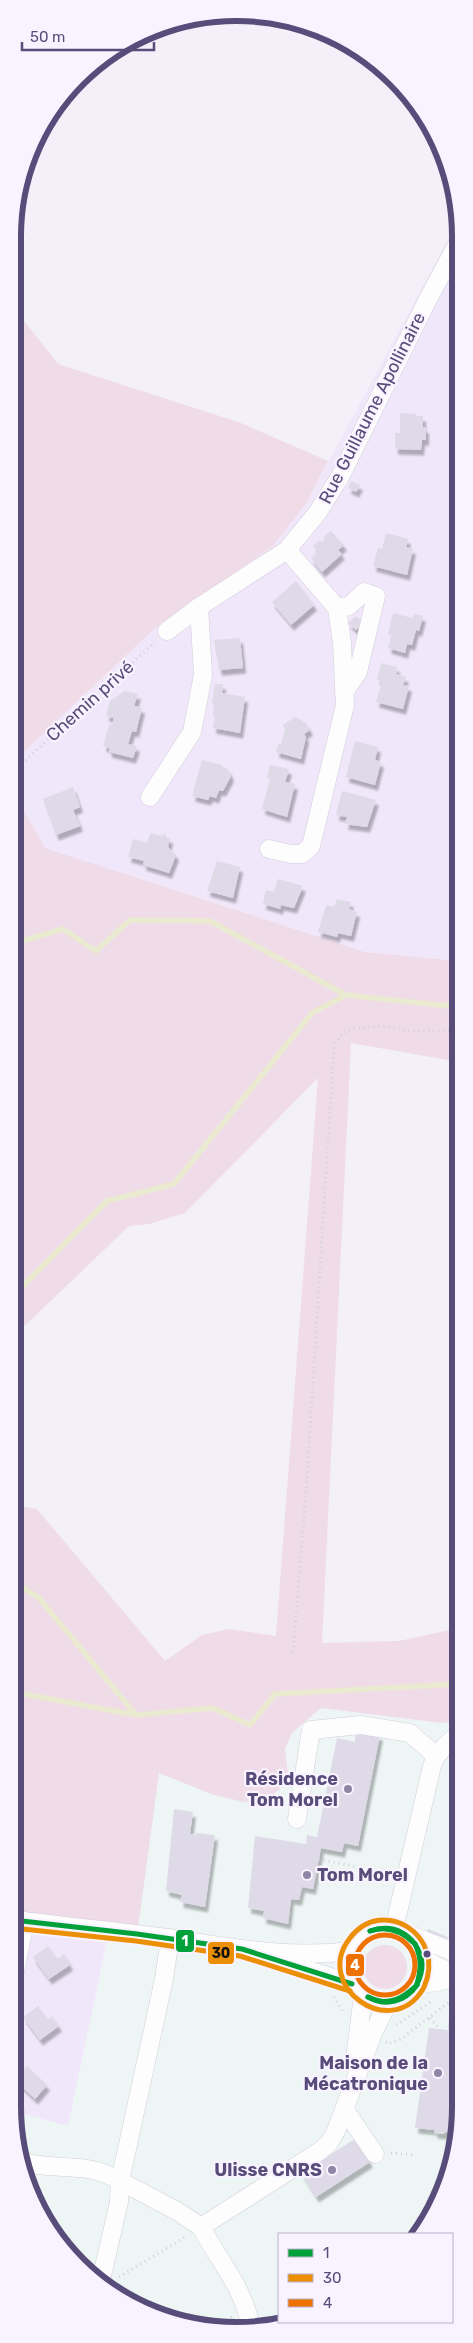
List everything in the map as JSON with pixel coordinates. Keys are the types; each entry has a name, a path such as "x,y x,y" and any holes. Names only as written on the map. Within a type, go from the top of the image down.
{"street":[{"name":"Rue Guillaume Apollinaire","path":"167,631 199,607 286,550 318,512 341,475 452,254"},
{"path":"269,849 291,854 302,854 311,846 333,762 345,705 342,643 337,608 286,550"},
{"path":"337,608 349,606 364,592 376,596 358,672 344,692"},
{"path":"150,797 192,732 203,675 199,607"},
{"path":"297,1819 311,1730 360,1725 410,1733 436,1756"},
{"path":"400,1931 407,1877 436,1756 445,1744 452,1740"},
{"path":"21,1921 170,1939 242,1950 325,1954 350,1951"},
{"path":"366,2031 358,1990 348,1968 350,1951 364,1934 384,1928 400,1931 452,1951"},
{"path":"242,1950 358,1990 375,2002 388,2003 405,1998 418,1985 421,1977 422,1958 416,1944 400,1931"},
{"path":"109,2279 120,2181 164,1979 170,1939"},
{"path":"422,1958 452,1974"},
{"path":"418,1985 452,1979"},
{"path":"201,2227 320,2151 329,2143 347,2105 366,2031 388,2003"},
{"path":"347,2105 375,2154"},
{"path":"29,2163 41,2166 91,2168 105,2172 178,2211 201,2227 236,2288 250,2321"}],"path":[{"name":"Chemin privé","path":"21,766 167,631"},
{"path":"293,1652 306,1491 334,1046 342,1033 354,1028 382,1026 412,1031 452,1031"},
{"path":"318,1859 407,1877"},
{"path":"331,1995 338,2000 352,2027 383,2033 436,1998"},
{"path":"366,2031 389,2044 401,2039 452,2000"},
{"path":"430,2018 440,2030"},
{"path":"109,2279 201,2227"}],"shaded area":[{"path":"452,232 452,960 365,952 45,848 21,805 21,754 153,630 274,545 307,502"},
{"path":"21,317 58,364 241,423 328,461 307,502 274,545 153,630 21,754"},
{"path":"21,805 45,848 365,952 452,960 452,1061 351,1043 322,1643 399,1641 452,1630 452,1722 441,1723 321,1708 292,1733 285,1749 288,1774 280,1789 264,1801 244,1802 214,1795 159,1773 138,1928 21,1912 21,1506 37,1509 165,1661 202,1635 229,1629 276,1636 318,1078 185,1213 149,1224 129,1226 21,1329"},
{"path":"321,1708 441,1723 452,1722 452,2106 448,2148 430,2202 410,2233 278,2233 278,2318 236,2322 195,2318 167,2310 129,2293 105,2277 84,2259 66,2238 43,2202 33,2176 25,2148 21,2113 68,2126 110,1931 159,1773 214,1795 288,1774 285,1748 292,1733"},
{"path":"21,1932 106,1943 68,2126 21,2113"},
{"path":"385,1945 397,1949 403,1955 407,1967 403,1979 397,1985 385,1989 373,1985 367,1979 363,1967 367,1955 373,1949"}],"building":[{"path":"400,413 423,416 426,440 422,440 421,450 395,449 395,433 400,433"},
{"path":"351,481 360,485 356,492 348,488"},
{"path":"331,531 344,545 338,550 342,554 322,572 311,558 318,551 313,546 320,540 322,542 325,539 323,537"},
{"path":"386,533 408,539 406,547 413,549 407,575 373,566 378,548 382,549"},
{"path":"296,581 314,605 291,625 272,602"},
{"path":"393,613 412,618 414,614 423,616 419,631 416,630 412,645 407,644 405,653 388,648 392,635 388,634"},
{"path":"356,616 364,623 356,630 348,623"},
{"path":"240,638 243,668 219,670 214,640"},
{"path":"381,663 397,667 396,674 406,677 403,685 409,686 403,709 376,702 382,681 377,680"},
{"path":"215,684 223,684 222,693 245,697 240,733 213,728 215,716 213,716 214,704 212,703"},
{"path":"125,691 138,694 134,706 142,708 136,732 132,731 128,744 137,746 133,758 109,752 109,748 103,746 109,725 112,725 114,718 106,716 110,701"},
{"path":"295,717 306,723 310,730 304,734 306,737 301,759 276,752 278,744 281,744 285,730 283,725"},
{"path":"355,741 378,747 375,760 381,762 375,785 346,777"},
{"path":"202,760 222,765 222,767 228,769 231,776 223,791 219,790 216,798 210,796 208,800 192,796"},
{"path":"270,765 289,769 285,782 295,784 287,817 262,809 270,778 267,778"},
{"path":"73,787 80,807 73,810 80,826 56,835 43,799"},
{"path":"342,791 376,800 367,827 345,824 347,817 336,815"},
{"path":"150,833 162,836 165,833 166,837 170,838 168,847 176,855 169,873 143,865 144,861 128,857 133,839 147,843"},
{"path":"217,861 240,867 233,898 207,891"},
{"path":"278,879 303,886 294,908 281,905 280,909 263,904 266,890 274,892"},
{"path":"337,899 351,902 349,909 357,912 351,936 338,933 337,937 318,932 326,905 334,907"},
{"name":"Résidence Tom Morel","path":"356,1732 380,1735 358,1846 344,1843 342,1852 321,1848 313,1889 302,1887 299,1900 291,1899 288,1924 263,1918 264,1911 248,1908 255,1836 306,1844 307,1835 317,1837 337,1738 355,1742"},
{"name":"Résidence Tom Morel","path":"174,1809 193,1812 190,1834 215,1835 205,1907 180,1902 182,1895 166,1891"},
{"path":"428,1929 448,1937 446,1942 426,1934"},
{"path":"48,1946 57,1959 64,1954 70,1965 49,1979 33,1957"},
{"path":"38,2006 47,2020 52,2016 59,2026 40,2040 23,2017"},
{"name":"Maison de la Mécatronique","path":"449,2016 452,2017 452,2106 450,2132 445,2132 444,2134 434,2133 435,2130 415,2128 429,2028 448,2030"},
{"path":"27,2066 47,2085 35,2099 21,2086 21,2072"},
{"name":"Ulisse CNRS","path":"355,2139 370,2162 316,2197 301,2173"}],"waterway":[{"path":"21,941 63,929 96,951 130,920 210,921 346,995"},
{"path":"21,1288 107,1201 174,1184 312,1013 346,995 452,1006"},
{"path":"21,1586 39,1598 136,1715"},
{"path":"21,1693 136,1715 213,1708 250,1725 275,1694 452,1684"}],"transit line":[{"name":"30","path":"423,1989 409,2004 393,2010 376,2009 360,2001 348,1989 341,1974 341,1956 350,1938 364,1926 379,1920 394,1921 408,1927 419,1938 427,1952 429,1968 424,1987"},
{"name":"1","path":"21,1921 137,1934 242,1949 352,1984"},
{"name":"1","path":"370,1931 383,1928 395,1930 405,1935 415,1944"},
{"name":"30","path":"21,1929 136,1941 240,1956 350,1991"},
{"name":"1","path":"370,1931 377,1929 394,1930 415,1944"},
{"name":"4","path":"385,1935 402,1940 410,1948 415,1965 410,1982 402,1990 385,1995 368,1990 360,1982 355,1965 360,1948 368,1940 385,1935"},
{"name":"1","path":"415,1944 422,1964 417,1984"},
{"name":"1","path":"415,1944 420,1964 417,1984"},
{"name":"1","path":"368,1997 382,2001 394,2000 400,1998 417,1985"},
{"name":"1","path":"368,1997 382,2002 395,2001 407,1995 417,1985"}],"place":[{"name":"Résidence Tom Morel","path":"348,1789"},
{"name":"Tom Morel","path":"307,1875"},
{"name":"Maison de la Mécatronique","path":"438,2073"},
{"name":"Ulisse CNRS","path":"332,2170"}]}
